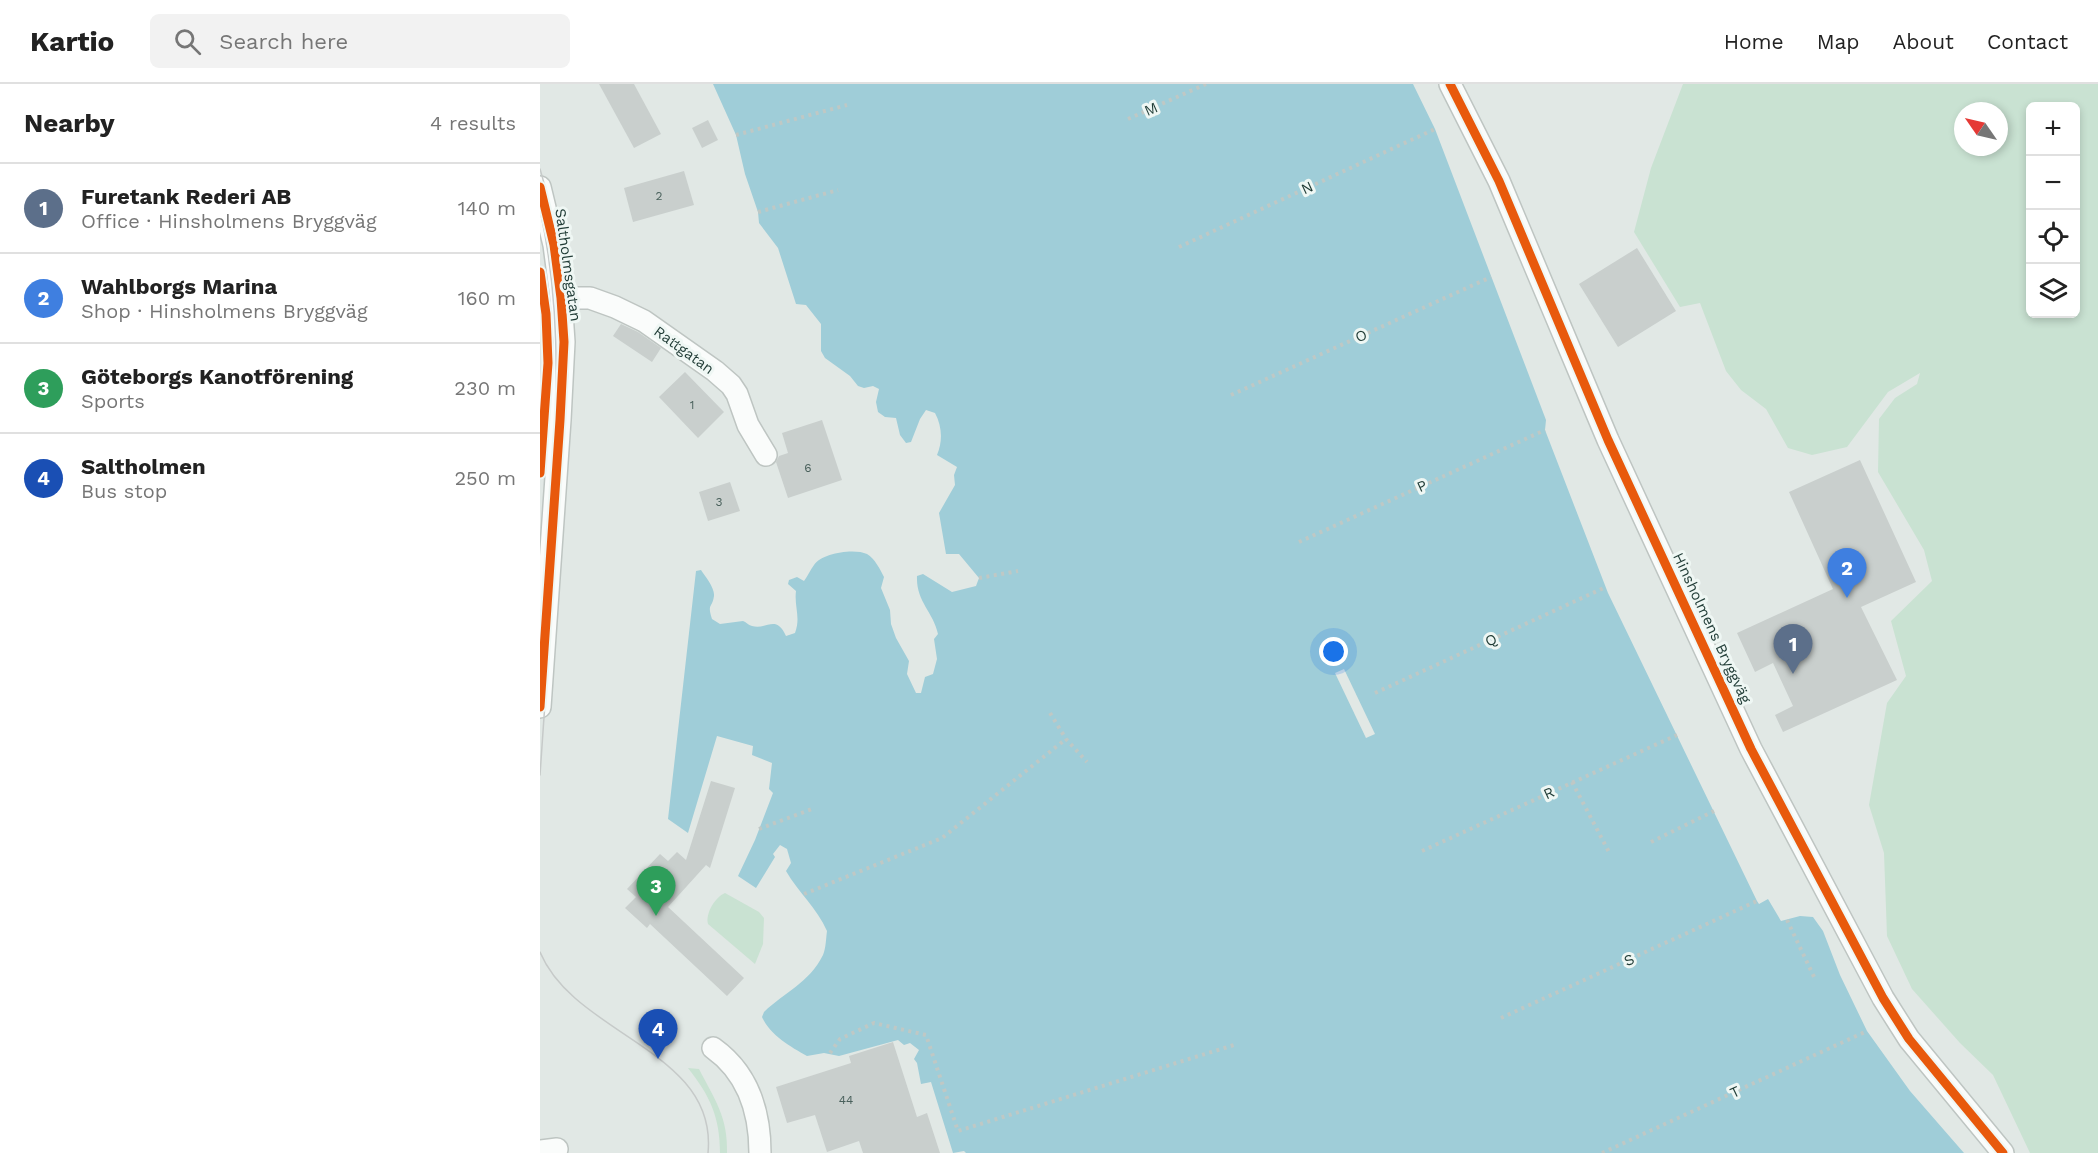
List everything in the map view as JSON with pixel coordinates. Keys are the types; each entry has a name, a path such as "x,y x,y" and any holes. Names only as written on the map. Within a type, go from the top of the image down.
{"street":[{"name":"Hinsholmens Bryggväg","path":"1450,84 1500,181 1608,440 1751,749 1883,998 1909,1039 2003,1153"},
{"name":"Saltholmsgatan","path":"540,187 554,245 564,342 540,707"},
{"name":"Rattgatan","path":"561,298 590,298 615,307 644,321 714,371 731,385 737,394 748,425 766,455"},
{"path":"713,1048 723,1055 742,1077 752,1096 760,1140 760,1153"}],"path":[{"path":"736,135 847,105"},
{"path":"758,212 838,190"},
{"path":"979,578 1018,572"},
{"path":"1050,713 1066,739 1087,762"},
{"path":"804,894 942,838 1066,739"},
{"path":"1572,782 1610,854"},
{"path":"759,829 812,809"},
{"path":"1651,842 1714,811"},
{"path":"1787,920 1815,979"},
{"path":"830,1053 840,1039 874,1023 926,1035 958,1131 1234,1045"}],"green space":[{"path":"1683,84 2098,84 2098,1153 2030,1153 1993,1075 1960,1043 1912,989 1887,936 1884,853 1869,805 1887,703 1906,676 1891,621 1932,581 1924,550 1878,472 1879,419 1895,398 1917,384 1920,373 1888,392 1847,447 1812,455 1788,448 1766,409 1741,390 1726,371 1700,303 1680,307 1634,232 1651,168"},
{"path":"725,893 759,912 764,918 763,944 755,964 708,924 707,920 712,906"},
{"path":"688,1068 699,1069 715,1100 723,1119 727,1153 720,1153 718,1128 712,1107"}],"water":[{"path":"713,84 1413,84 1435,129 1546,420 1545,430 1608,593 1757,901 1759,904 1768,899 1781,921 1800,916 1813,917 1823,931 1840,975 1867,1031 1910,1091 1964,1153 966,1153 964,1151 953,1153 931,1082 921,1084 917,1063 914,1059 919,1050 910,1043 904,1045 898,1040 839,1056 824,1053 807,1056 776,1035 762,1017 764,1012 811,973 824,952 827,931 786,871 791,863 787,849 780,845 756,888 738,876 773,793 769,789 772,763 752,755 753,746 717,736 688,833 668,819 696,571 701,570 713,589 714,596 710,608 712,619 720,624 743,621 757,627 775,624 786,636 795,633 797,622 796,591 788,584 789,580 797,577 804,581 818,561 824,557 854,551 867,554 875,561 884,577 881,588 890,610 891,624 896,638 909,661 907,674 916,693 921,693 925,677 933,674 937,659 934,639 938,634 919,593 917,576 923,574 952,592 976,586 979,578 959,554 946,554 939,513 955,485 954,475 957,467 937,455 941,434 935,413 926,410 911,442 906,443 900,435 896,418 885,417 878,412 876,402 879,389 873,386 864,388 858,386 850,376 825,358 821,351 821,324 806,305 796,304 778,248 759,223 758,212 745,174 736,135"}],"pier":[{"path":"1344,669 1375,734 1366,738 1335,673"}],"building":[{"path":"599,84 634,84 661,134 634,148"},
{"path":"708,120 718,140 702,148 692,128"},
{"path":"684,171 694,205 633,222 624,188"},
{"path":"1637,248 1676,311 1618,347 1579,284"},
{"path":"621,324 638,332 661,348 652,362 613,336"},
{"path":"685,372 724,412 698,438 659,397"},
{"path":"822,420 842,480 788,498 776,462 779,456 788,453 782,433"},
{"path":"1860,460 1916,582 1861,607 1897,680 1783,732 1775,715 1793,706 1773,663 1755,672 1737,633 1833,589 1789,492"},
{"path":"730,482 740,511 708,521 699,492"},
{"path":"711,781 735,788 710,868 706,865 668,907 744,978 727,996 650,924 647,928 625,908 636,897 627,889 660,854 668,861 677,852 686,860"},
{"path":"893,1042 917,1117 927,1113 940,1153 863,1153 859,1141 827,1152 815,1115 787,1123 776,1087 851,1063 849,1056"}],"tram line":[{"path":"540,169 553,219 561,269 568,370 540,775"},
{"path":"540,210 549,262 556,367 553,473 540,631"},
{"path":"540,952 558,981 582,1004 668,1066 691,1090 705,1118 708,1153"}],"cycle path":[{"path":"1450,84 1499,181 1608,440 1751,749 1883,998 1909,1039 2003,1153"},
{"path":"540,187 554,245 564,342 540,707"},
{"path":"540,272 546,314 548,363 540,473"}],"place":[{"name":"Wahlborgs Marina","path":"1847,598"},
{"name":"Furetank Rederi AB","path":"1793,674"},
{"name":"Göteborgs Kanotförening","path":"656,916"},
{"name":"Saltholmen","path":"658,1059"}]}
